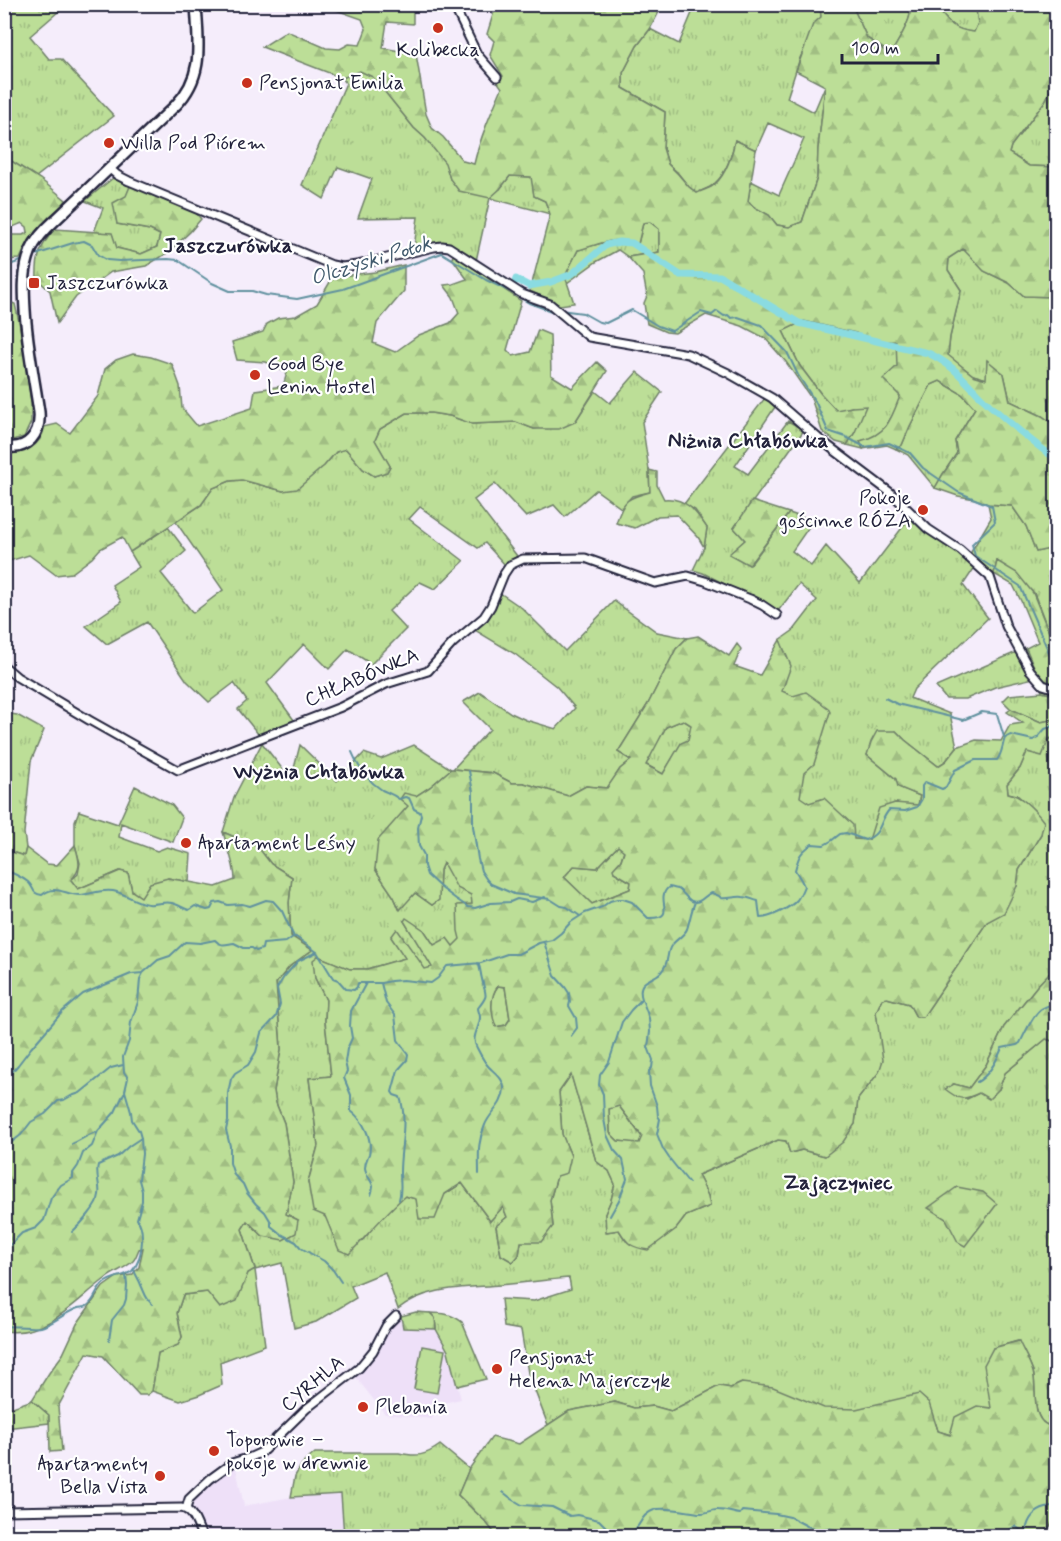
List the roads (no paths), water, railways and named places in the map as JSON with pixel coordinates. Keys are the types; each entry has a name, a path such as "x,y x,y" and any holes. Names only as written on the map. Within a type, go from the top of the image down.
{"street":[{"path":"4,447 18,447 28,442 35,435 39,422 24,294 27,265 34,244 47,228 176,105 191,85 198,60 196,4"},
{"path":"453,4 477,54 497,76"},
{"path":"109,168 129,181 332,265 342,267 357,265 446,246 522,294 550,303 588,337 688,354 728,373 772,398 818,438 891,493 928,530 960,550 990,577 1006,626 1030,670 1043,685 1056,689"},
{"name":"CHŁABÓWKA","path":"4,666 17,677 178,770 341,706 386,684 428,671 453,643 484,617 504,574 510,566 523,559 585,558 655,583 687,576 750,599 777,615"},
{"name":"CYRHLA","path":"186,1509 189,1499 210,1479 232,1463 262,1452 306,1409 360,1368 373,1351 386,1326 396,1316"},
{"path":"4,1511 186,1509 193,1517 202,1536"}],"waterway":[{"name":"Olczyski Potok","path":"32,256 84,241 92,245 98,255 107,260 178,260 212,283 230,291 252,291 297,299 343,289 442,253 529,303 554,312"},
{"path":"515,282 516,279 529,286 551,282 572,274 606,245 619,242 632,243 680,275 720,276 799,323 928,353 952,368 1001,416 1056,459"},
{"name":"Olczyski Potok","path":"4,264 9,265 24,260"},
{"name":"Olczyski Potok","path":"560,310 583,313 599,322 606,323 632,310 658,326 672,331 701,312 712,315 717,311 724,316 738,317 761,325 787,352 798,375 816,403 828,431 865,447 889,443 910,453 923,468 958,492 992,506 995,522 972,544 975,556 1020,586 1051,657 1056,660"},
{"path":"885,698 897,704 963,720 982,712 997,714 1004,737"},
{"path":"4,870 25,880 35,892 42,895 52,890 76,895 109,891 144,903 176,904 189,910 195,906 211,909 214,903 220,902 228,905 250,906 266,900 273,901 282,911 294,937 317,952 333,978 346,989 354,990 358,983 403,980 431,983 447,966 481,963 507,954 518,954 539,943 552,940 571,922 610,901 623,899 632,902 648,918 663,915 663,897 669,887 678,889 690,900 696,902 712,893 721,898 747,897 758,901 760,918 774,914 790,906 800,895 804,886 795,870 800,855 812,844 824,845 840,834 846,833 865,840 878,831 889,810 905,811 917,807 922,799 922,786 925,782 942,789 946,787 955,770 975,760 997,760 1005,738 1011,735 1033,740 1045,729 1056,725"},
{"path":"352,752 360,768 372,782 399,799 409,798 414,809 420,812 419,846 424,855 424,866 427,875 440,887 468,907 475,908 517,899 532,902 545,897"},
{"path":"469,771 473,792 473,826 478,859 481,871 487,880 514,894 550,899 580,916"},
{"path":"610,1216 627,1179 623,1160 614,1150 607,1135 603,1094 599,1085 600,1075 609,1062 622,1022 642,999 643,984 664,968 671,946 687,929 695,902"},
{"path":"4,1326 41,1327 73,1310 87,1306 103,1284 132,1271 138,1260 142,1245 140,1224 137,1219 142,1201 139,1180 141,1138 132,1120 125,1091 128,1078 124,1072 123,1057 129,1041 131,1022 138,1002 140,979 143,973 158,960 170,956 185,942 200,943 215,940 222,944 234,943 256,951 262,949 263,944 286,942 293,937"},
{"path":"544,942 555,976 569,993 569,1006 576,1018 577,1028 571,1036"},
{"path":"317,952 298,961 277,988 280,1004 276,1017 261,1033 256,1052 248,1065 235,1073 231,1079 226,1130 230,1146 230,1163 234,1175 265,1212 271,1226 296,1242 301,1248 324,1261 341,1282"},
{"path":"478,963 486,994 478,1008 480,1017 475,1044 485,1063 504,1086 501,1100 482,1131 479,1174"},
{"path":"4,1077 11,1073 63,1011 83,994 131,974 143,973"},
{"path":"366,983 351,1011 352,1038 347,1049 345,1062 347,1071 344,1078 351,1095 351,1111 363,1125 370,1142 365,1168 373,1186 371,1195"},
{"path":"381,983 386,1003 395,1015 398,1040 408,1054 407,1060 398,1070 392,1092 400,1097 403,1115 399,1200"},
{"path":"642,999 649,1018 648,1047 653,1060 649,1071 650,1086 660,1119 657,1134 663,1149 689,1183"},
{"path":"977,1082 992,1067 1002,1048 1020,1043 1036,1014 1056,1002"},
{"path":"4,1148 21,1135 31,1122 45,1114 58,1101 80,1093 111,1068 123,1065"},
{"path":"4,1251 22,1233 36,1228 44,1220 51,1198 61,1185 73,1178 73,1173 83,1153 92,1146 98,1131 115,1112 124,1093"},
{"path":"72,1144 96,1132"},
{"path":"72,1232 88,1215 98,1199 98,1165 118,1156 141,1138"},
{"path":"134,1270 146,1297 152,1304"},
{"path":"109,1340 112,1320 126,1299 126,1275"},
{"path":"503,1492 522,1505 552,1507 570,1516 577,1515 599,1520 613,1534 631,1532 648,1513 664,1509 700,1513 723,1510 740,1514 742,1511 776,1514 790,1517 820,1530 828,1528 847,1534 867,1536 871,1535 872,1531 885,1531 907,1536"},
{"path":"1005,1536 1015,1526 1026,1531 1035,1513 1056,1505"},
{"path":"922,1536 927,1536"}],"place":[{"name":"Kolibecka","path":"438,28"},
{"name":"Pensjonat Emilia","path":"247,83"},
{"name":"Willa Pod Piórem","path":"109,143"},
{"name":"Jaszczurówka","path":"34,283"},
{"name":"Good Bye Lenin Hostel","path":"255,375"},
{"name":"Pokoje gościnne RÓŻA","path":"923,510"},
{"name":"Apartament Leśny","path":"186,843"},
{"name":"Pensjonat Helena Majerczyk","path":"497,1369"},
{"name":"Plebania","path":"363,1407"},
{"name":"Toporowie – pokoje w drewnie","path":"214,1451"},
{"name":"Apartamenty Bella Vista","path":"160,1476"}],"district":[{"name":"Jaszczurówka","path":"228,246"},
{"name":"Niżnia Chłabówka","path":"748,441"},
{"name":"Wyżnia Chłabówka","path":"319,772"},
{"name":"Zajączyniec","path":"838,1183"}]}
